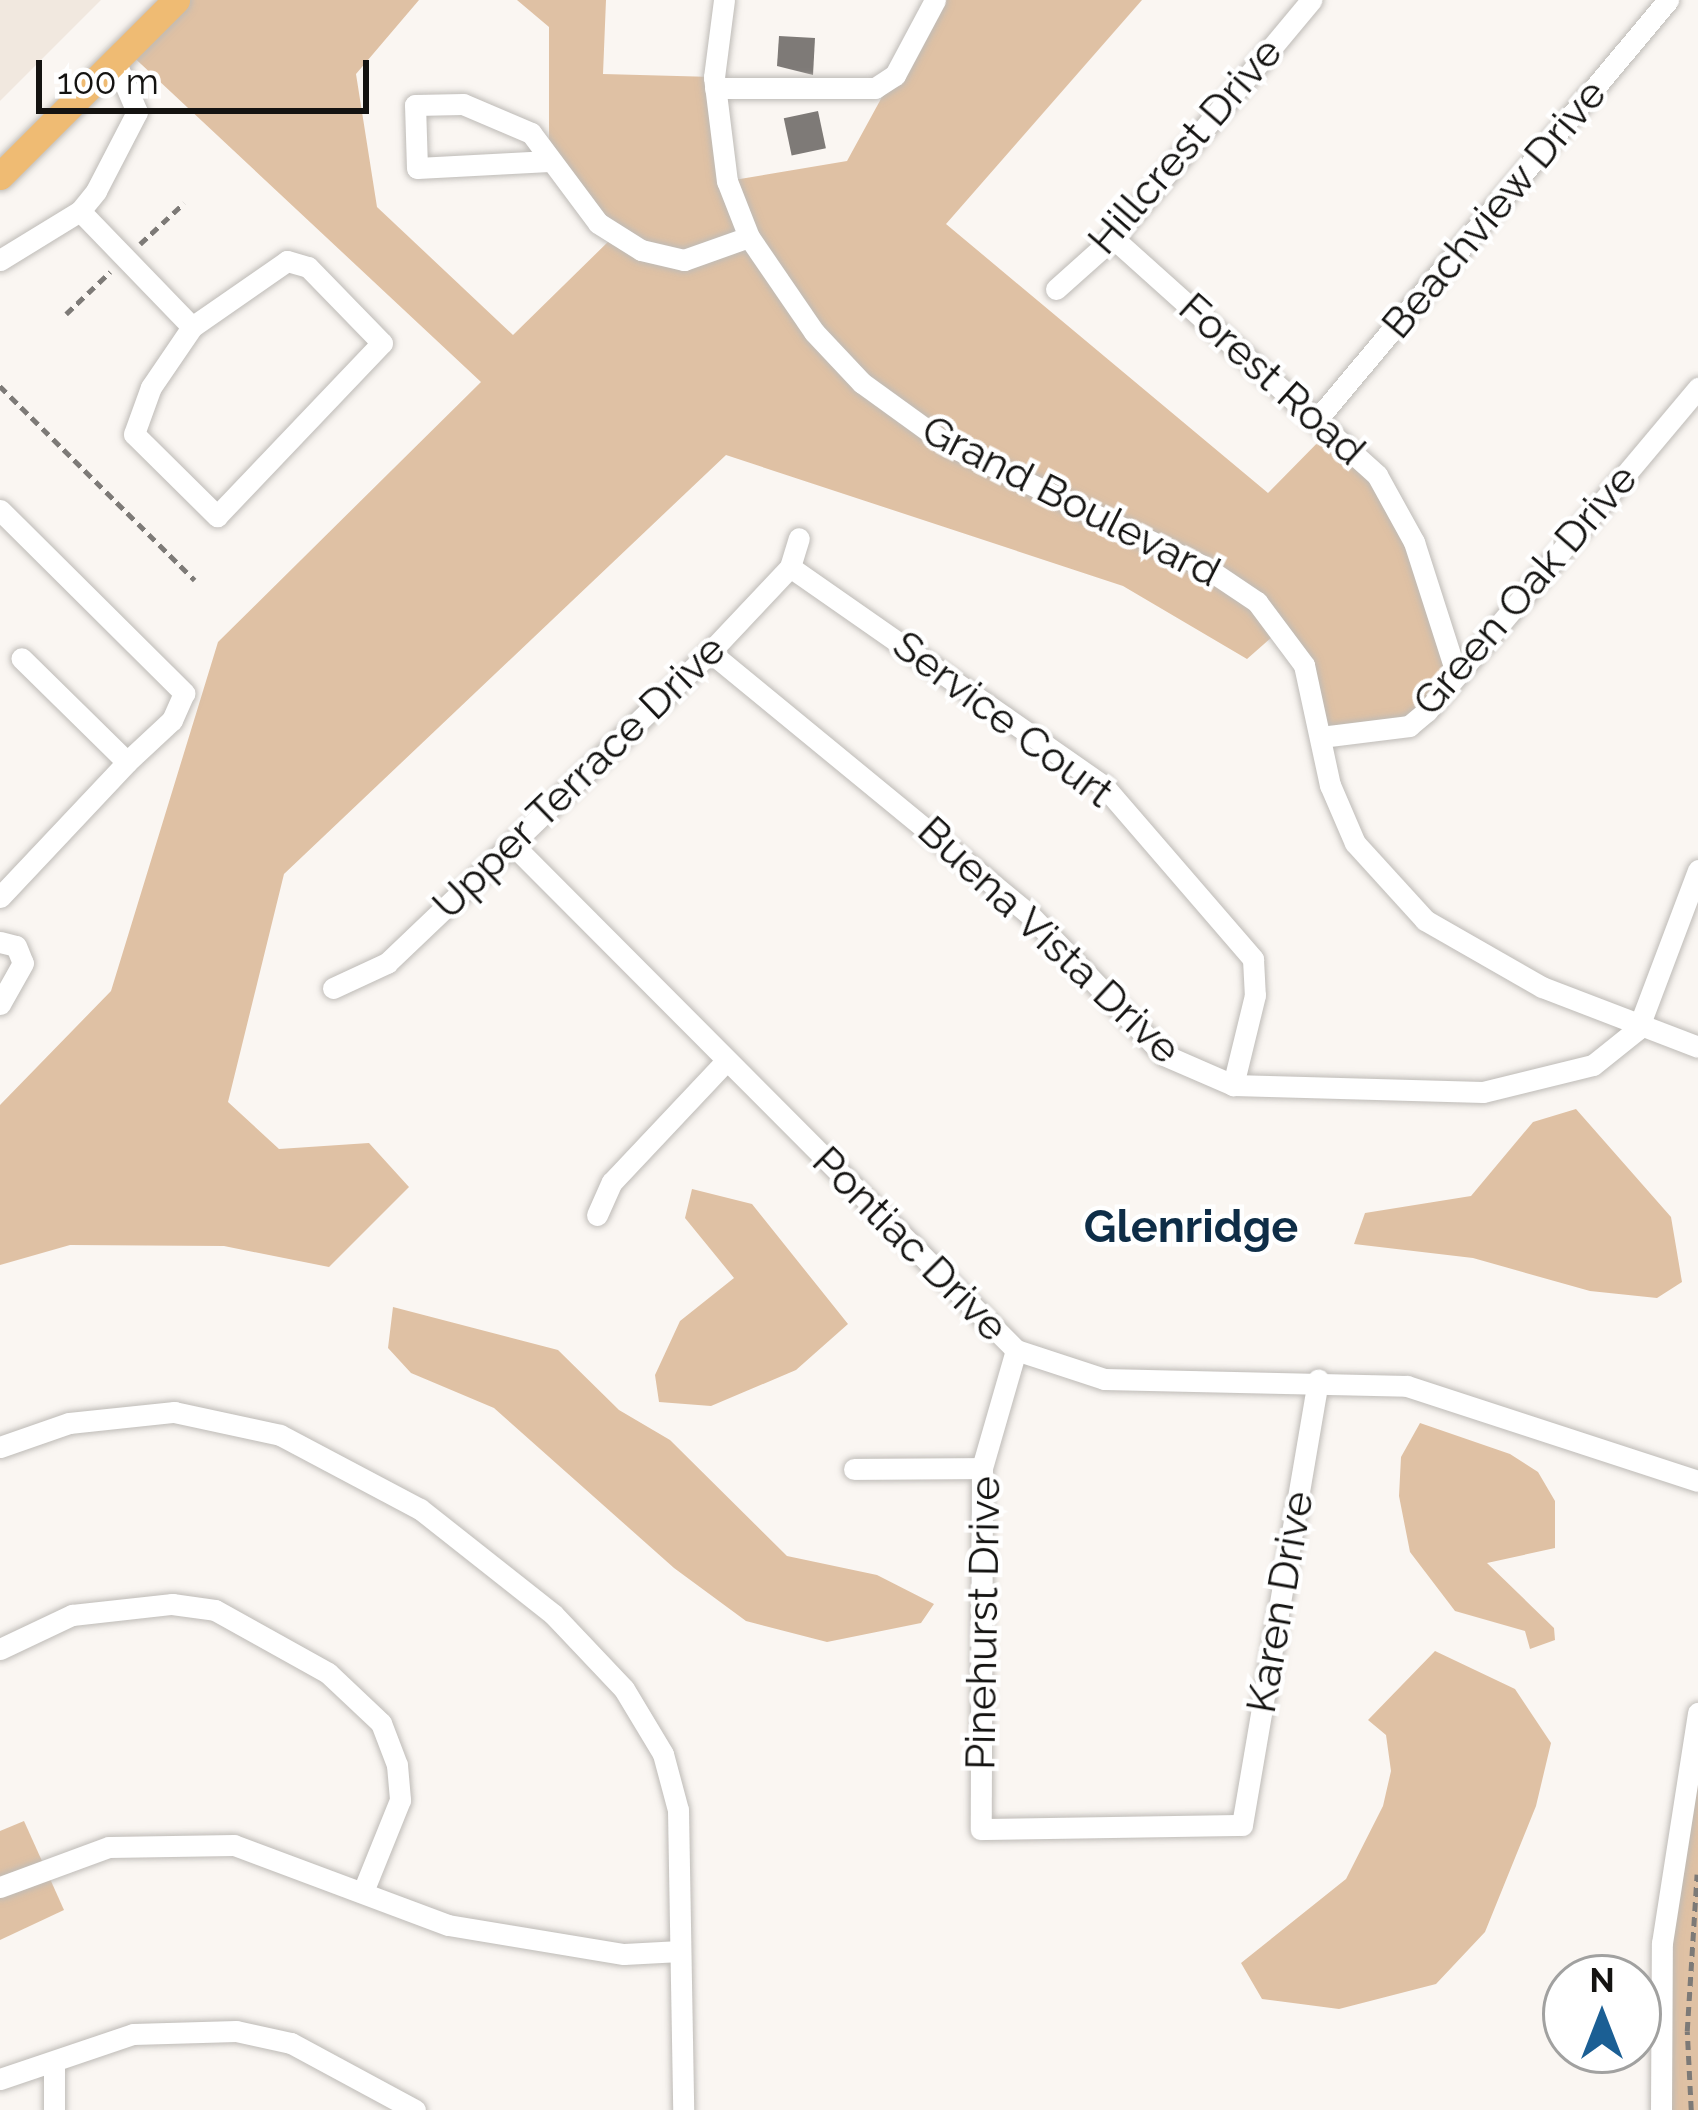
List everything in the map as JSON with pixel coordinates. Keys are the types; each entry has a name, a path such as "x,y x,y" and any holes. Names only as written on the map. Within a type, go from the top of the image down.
{"main road":[{"path":"0,176 173,1"}],"street":[{"name":"Grand Boulevard","path":"724,0 715,88 727,181 749,237 814,332 906,418 1023,483 1205,567 1257,602 1304,665 1340,814 1400,897 1469,949 1638,1029 1698,1047"},
{"path":"715,88 875,88 895,74 935,0"},
{"name":"Hillcrest Drive","path":"1056,289 1113,238 1311,0"},
{"name":"Beachview Drive","path":"1319,417 1668,0"},
{"path":"0,260 80,211 137,112 115,61"},
{"path":"549,160 417,168 415,105 463,104 509,120 549,160 598,223 641,250 684,260 749,237"},
{"path":"80,211 192,327"},
{"name":"Forest Road","path":"1113,238 1319,417 1377,475 1414,542 1456,673"},
{"path":"287,261 308,267 382,343 217,516 134,434 151,387 192,327 287,261"},
{"name":"Green Oak Drive","path":"1321,737 1409,726 1698,388"},
{"path":"0,510 184,693 172,719 0,897"},
{"name":"Upper Terrace Drive","path":"332,988 387,963 512,844 710,652 790,567 799,538"},
{"name":"Service Court","path":"790,567 1103,785 1252,959 1255,995 1233,1085"},
{"name":"Buena Vista Drive","path":"710,652 1027,912 1163,1054 1233,1085 1366,1094 1519,1089 1593,1065 1638,1029"},
{"path":"22,658 127,762"},
{"name":"Pontiac Drive","path":"512,844 724,1062 1016,1350 1104,1379 1318,1379 1407,1386 1698,1481"},
{"path":"1638,1029 1698,869"},
{"path":"0,943 16,946 23,963 0,1004"},
{"path":"597,1215 612,1182 724,1062"},
{"name":"Pinehurst Drive","path":"981,1829 982,1468 1016,1350"},
{"name":"Karen Drive","path":"981,1829 1242,1825 1318,1379"},
{"path":"0,1447 70,1423 174,1412 280,1436 420,1509 553,1614 624,1689 663,1754 678,1810 683,2110"},
{"path":"854,1469 982,1468"},
{"path":"0,1648 72,1615 172,1604 215,1610 328,1673 381,1723 397,1765 400,1800 364,1889"},
{"path":"1661,2110 1662,1943 1698,1713"},
{"path":"0,1887 109,1847 234,1845 364,1889 448,1924 624,1954 680,1951"},
{"path":"0,2079 133,2033 236,2031 292,2043 370,2098 415,2110"},
{"path":"54,2063 54,2110"}],"path":[{"path":"0,386 195,580"},
{"path":"1691,2110 1687,2031 1698,1863"}],"shaded area":[{"path":"0,0 101,0 0,101"},
{"path":"176,0 419,0 356,74 377,207 513,335 614,236 549,161 549,27 517,0 606,0 603,74 714,77 728,181 847,161 935,0 1142,0 946,224 1268,493 1331,429 1377,475 1456,673 1427,711 1321,737 1281,629 1247,659 1123,586 726,455 284,874 228,1102 279,1149 369,1143 409,1187 329,1267 224,1246 70,1245 0,1265 0,1105 111,991 218,642 481,382 126,50"},
{"path":"1576,1109 1671,1217 1682,1282 1657,1298 1590,1291 1473,1258 1354,1244 1365,1213 1471,1196 1533,1122"},
{"path":"692,1189 752,1204 848,1324 796,1370 711,1406 659,1402 655,1375 680,1321 734,1278 685,1218"},
{"path":"393,1307 558,1350 619,1410 670,1440 787,1556 877,1575 934,1604 921,1623 827,1642 746,1621 674,1568 494,1408 411,1373 388,1348"},
{"path":"1420,1423 1510,1454 1538,1472 1555,1501 1555,1548 1487,1563 1554,1628 1555,1640 1530,1649 1525,1631 1455,1611 1410,1552 1399,1496 1401,1457"},
{"path":"1435,1651 1515,1689 1551,1743 1536,1806 1485,1932 1436,1984 1339,2009 1262,1999 1241,1963 1346,1879 1383,1806 1391,1771 1386,1735 1368,1720"},
{"path":"1698,1713 1698,2110 1661,2110 1662,1943"},
{"path":"24,1821 64,1910 0,1940 0,1831"}],"building":[{"path":"779,36 815,38 813,75 777,66"},
{"path":"818,111 826,148 792,155 784,118"}],"district":[{"name":"Glenridge","path":"1191,1227"}]}
